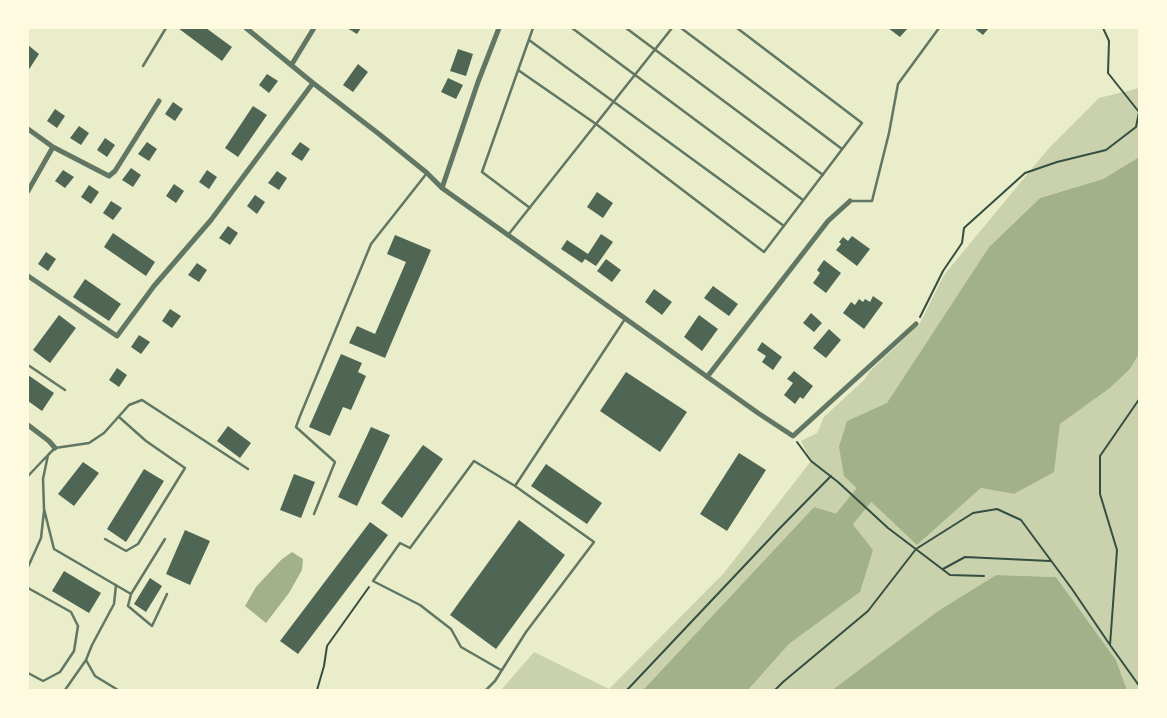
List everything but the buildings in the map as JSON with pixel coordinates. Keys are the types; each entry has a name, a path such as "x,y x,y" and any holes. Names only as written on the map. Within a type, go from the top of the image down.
{"street":[{"path":"246,28 427,173 442,188 507,236 793,436 916,324"},
{"path":"292,64 314,28"},
{"path":"442,188 478,82 499,28"},
{"path":"28,276 116,336 154,286 211,220 313,83"},
{"path":"28,129 53,147 109,176 115,171 158,101"},
{"path":"28,190 53,147"},
{"path":"707,376 828,221 850,201"},
{"path":"28,425 50,441 55,448"}],"lane":[{"path":"143,66 166,28"},
{"path":"530,208 482,172 533,28"},
{"path":"572,28 803,200"},
{"path":"626,28 823,175"},
{"path":"507,236 672,28"},
{"path":"681,28 842,149"},
{"path":"518,70 596,124 764,252 862,123 737,28"},
{"path":"850,201 872,201 889,133 898,84 940,28"},
{"path":"529,40 784,226"},
{"path":"314,514 335,462 296,427 371,244 427,173"},
{"path":"515,486 625,319"},
{"path":"28,365 65,390"},
{"path":"28,476 55,448 89,443 104,433 129,406 142,400 248,468"},
{"path":"106,539 126,551 138,544 185,468 146,441 119,417"},
{"path":"28,567 41,538 44,509 43,479 48,455"},
{"path":"486,690 501,670 526,632 594,542 515,486 474,461 410,548 400,543 373,581 420,604 451,628 461,647 501,670"},
{"path":"44,509 54,549 131,594"},
{"path":"165,539 131,594 128,606 152,626 167,594"},
{"path":"65,690 86,660 114,604 116,585"},
{"path":"28,588 71,612 78,626 74,651 60,672 43,682 28,673"},
{"path":"86,660 95,676 118,690"}],"path":[{"path":"916,324 943,272 962,243 964,228 1018,179 1025,173 1057,162 1106,150 1136,127 1139,112 1108,73 1109,41 1103,28"},
{"path":"1110,645 1117,550 1100,494 1100,456 1140,398"},
{"path":"793,436 811,461 831,476 888,528 943,569 950,574 984,576"},
{"path":"627,690 831,476"},
{"path":"776,690 782,682 868,611 916,549 973,513 997,510 1021,520 1072,589 1140,688"},
{"path":"943,569 965,557 1050,561"},
{"path":"317,690 324,666 327,646 373,581"}],"shaded area":[{"path":"1139,88 1139,157 1103,179 1040,198 989,247 887,404 847,421 917,545 981,488 1014,494 1053,472 1060,424 1110,388 1130,369 1139,354 1139,690 1127,690 1116,660 1056,577 996,575 938,611 832,690 748,690 789,644 860,592 814,507 643,690 501,690 534,652 609,689 724,573 811,461 801,441 817,433 824,417 919,325 944,275 1049,148 1099,98"},
{"path":"1139,157 1139,354 1130,369 1110,388 1060,424 1054,472 1014,494 981,488 917,545 844,476 839,447 847,421 887,403 989,247 1040,198 1103,179"},
{"path":"814,507 847,517 873,550 860,592 789,644 748,690 643,690"},
{"path":"292,552 303,559 302,570 289,593 266,623 245,606 256,587 281,560"},
{"path":"996,575 1056,577 1116,660 1127,690 832,690 938,611"}],"waterway":[{"path":"829,538 881,476"}]}
